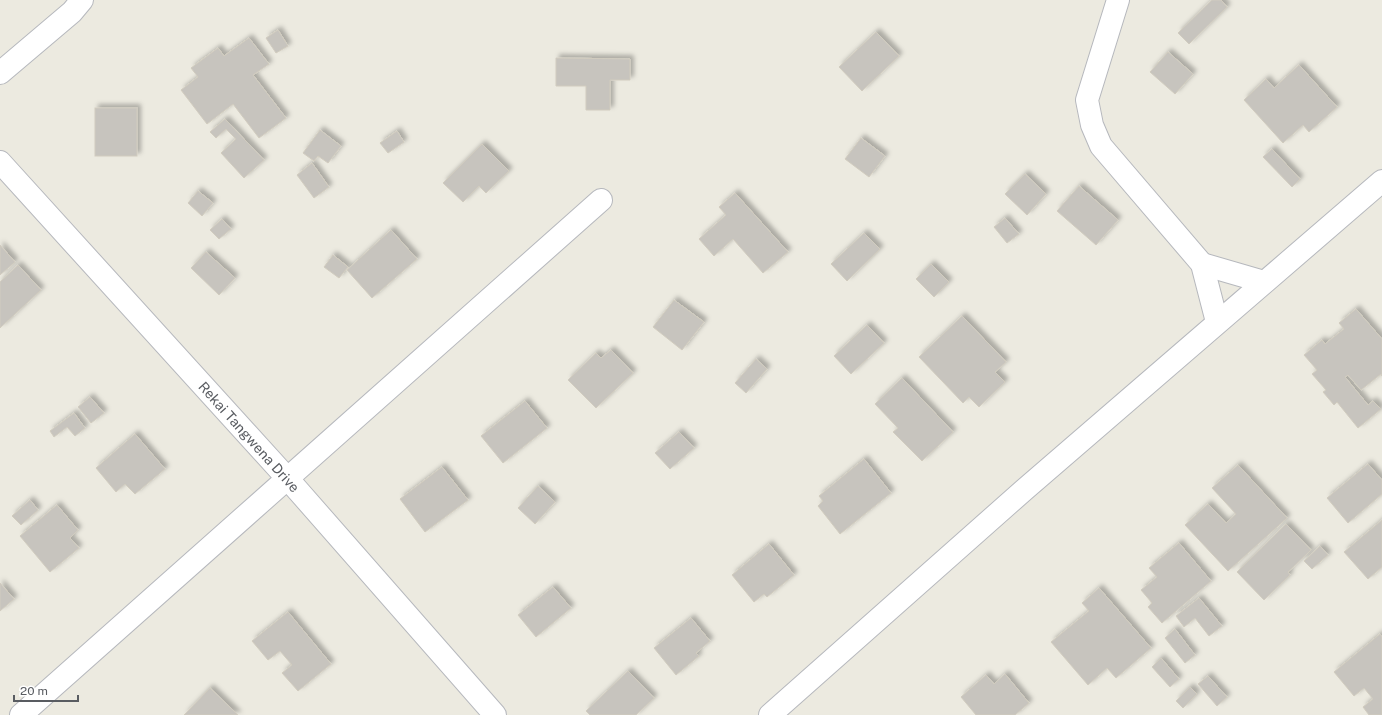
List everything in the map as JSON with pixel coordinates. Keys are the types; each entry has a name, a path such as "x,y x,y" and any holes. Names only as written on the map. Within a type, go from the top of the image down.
{"street":[{"path":"0,73 72,12 82,0"},
{"path":"1118,0 1087,100 1092,125 1102,146 1202,264 1218,322"},
{"name":"Rekai Tangwena Drive","path":"0,162 286,478 495,715"},
{"path":"770,715 1218,322 1382,181"},
{"path":"21,715 600,200"},
{"path":"1202,264 1264,282"}],"building":[{"path":"1212,0 1221,0 1227,7 1189,44 1178,33"},
{"path":"278,30 288,46 276,53 266,38"},
{"path":"876,32 899,56 862,91 839,67"},
{"path":"249,38 269,64 253,75 286,118 259,138 233,104 207,124 181,90 198,77 191,68 218,48 224,56"},
{"path":"1168,52 1193,74 1175,94 1150,72"},
{"path":"556,58 630,59 630,80 610,80 610,110 586,110 586,86 556,86"},
{"path":"1299,65 1337,107 1309,132 1303,125 1283,143 1244,100 1266,79 1274,88"},
{"path":"95,108 137,108 137,156 95,156"},
{"path":"225,119 264,160 244,178 221,153 236,139 226,129 216,138 210,132"},
{"path":"320,130 341,146 328,163 318,156 314,161 303,153"},
{"path":"397,131 404,142 388,153 380,143"},
{"path":"861,138 885,156 869,177 845,159"},
{"path":"482,144 509,171 486,193 479,186 463,202 443,183"},
{"path":"1272,149 1300,179 1292,187 1263,157"},
{"path":"312,163 329,187 314,198 297,175"},
{"path":"1025,174 1046,194 1027,215 1005,194"},
{"path":"1079,186 1118,220 1096,245 1057,211"},
{"path":"198,191 213,203 202,216 188,203"},
{"path":"735,193 788,252 763,273 733,239 714,256 699,239 726,215 719,207"},
{"path":"1005,218 1019,234 1007,243 994,227"},
{"path":"222,219 231,229 219,239 210,230"},
{"path":"391,230 417,259 372,298 347,270"},
{"path":"864,233 880,249 847,281 831,264"},
{"path":"0,245 15,262 0,275"},
{"path":"206,252 235,278 219,295 191,268"},
{"path":"333,255 348,267 339,278 324,267"},
{"path":"931,264 949,282 934,297 916,279"},
{"path":"18,265 41,290 0,328 0,282"},
{"path":"674,300 704,322 682,350 653,327"},
{"path":"1356,309 1382,339 1382,376 1381,374 1361,390 1348,375 1345,377 1368,405 1373,401 1381,409 1358,428 1337,402 1334,405 1323,392 1326,390 1312,374 1317,370 1304,355 1322,340 1325,344 1344,329 1339,323"},
{"path":"962,316 1006,362 995,372 1005,382 979,407 969,397 963,403 919,357"},
{"path":"867,325 884,343 851,374 834,356"},
{"path":"611,350 633,373 596,408 568,380 596,353 601,358"},
{"path":"756,359 767,369 746,393 735,383"},
{"path":"902,378 953,432 922,461 893,432 898,428 875,404"},
{"path":"90,397 104,413 91,423 78,407"},
{"path":"525,401 547,428 503,463 481,436"},
{"path":"74,413 85,428 75,436 67,427 54,437 50,431"},
{"path":"679,432 694,448 670,469 655,453"},
{"path":"135,434 165,469 135,494 125,484 116,492 96,468"},
{"path":"864,459 891,493 840,534 818,506 823,501 819,496"},
{"path":"1368,464 1382,480 1382,494 1348,523 1327,498"},
{"path":"1238,465 1287,518 1228,571 1185,525 1208,504 1226,523 1236,514 1212,488"},
{"path":"442,467 468,500 425,532 400,499"},
{"path":"538,486 555,502 535,524 518,508"},
{"path":"30,500 38,510 21,525 12,516"},
{"path":"57,505 78,530 70,538 79,548 50,572 20,536"},
{"path":"1382,520 1382,567 1368,579 1344,552"},
{"path":"1286,524 1311,550 1288,572 1290,575 1264,600 1237,572"},
{"path":"1179,543 1211,581 1162,623 1148,607 1152,603 1141,590 1157,577 1149,568"},
{"path":"769,544 794,575 767,597 764,594 754,602 732,575"},
{"path":"1320,546 1328,555 1312,569 1304,561"},
{"path":"0,583 14,599 0,611"},
{"path":"553,587 571,608 536,637 518,615"},
{"path":"1099,588 1151,648 1116,678 1107,668 1088,685 1051,642 1089,611 1082,603"},
{"path":"1199,598 1222,626 1209,636 1195,618 1184,627 1176,616"},
{"path":"288,612 331,664 298,691 282,673 292,665 280,651 268,660 252,641"},
{"path":"691,618 710,641 696,653 699,656 676,675 654,648"},
{"path":"1175,629 1195,655 1185,663 1165,638"},
{"path":"1380,634 1382,637 1382,715 1369,715 1363,707 1373,699 1364,688 1354,696 1334,672"},
{"path":"1161,658 1179,679 1170,687 1152,667"},
{"path":"628,671 654,698 636,715 590,715 586,711"},
{"path":"1005,674 1029,703 1015,715 976,715 961,697 986,675 994,684"},
{"path":"1208,676 1227,697 1217,706 1198,684"},
{"path":"1190,687 1197,694 1183,708 1176,701"},
{"path":"210,688 238,715 184,715"}]}
